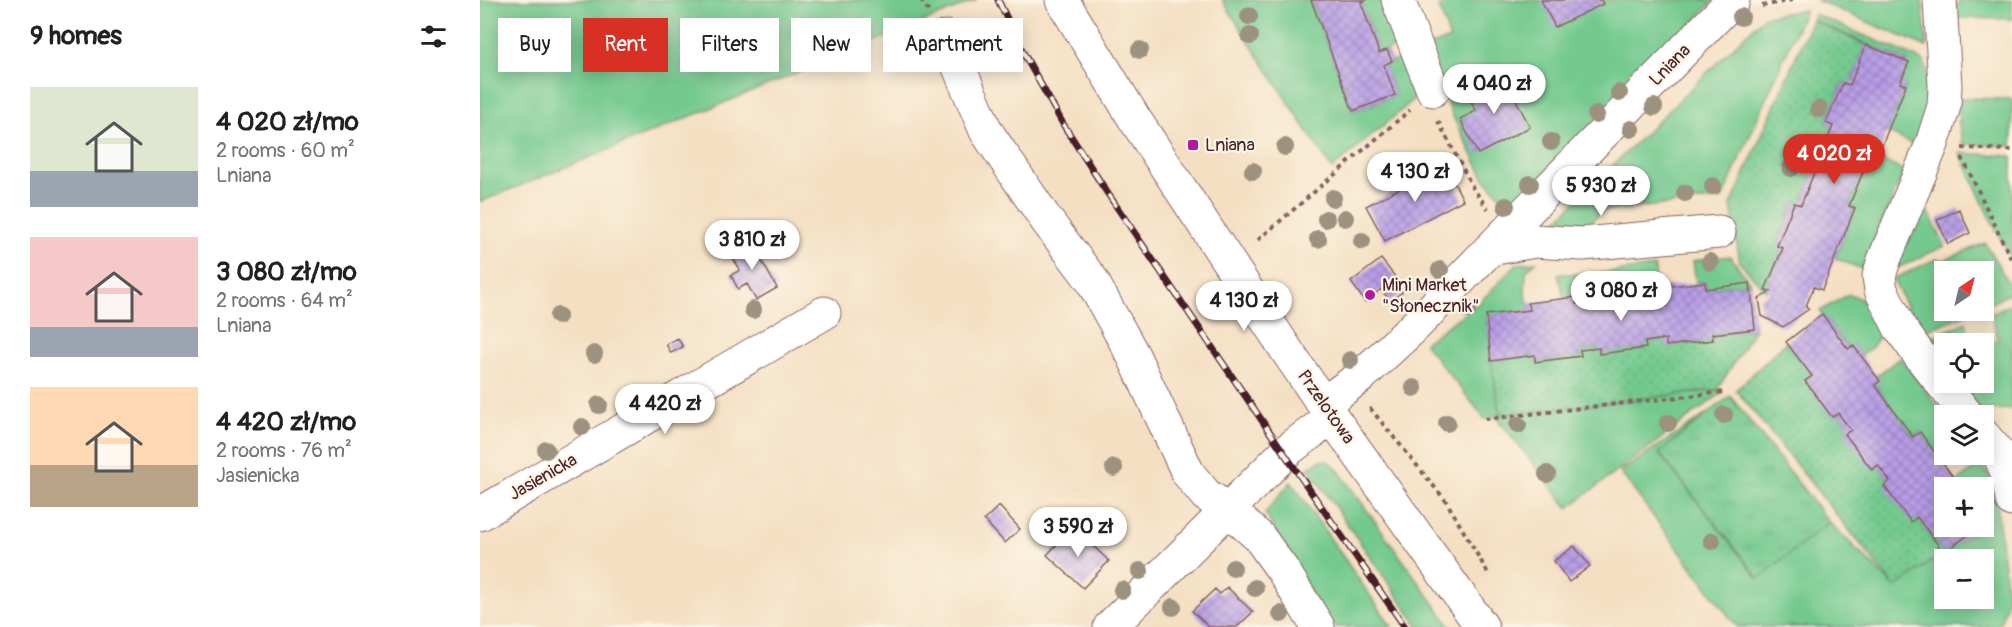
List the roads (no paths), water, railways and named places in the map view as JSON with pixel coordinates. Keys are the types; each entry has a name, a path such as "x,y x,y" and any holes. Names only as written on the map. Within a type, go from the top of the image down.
{"street":[{"name":"Przelotowa","path":"1062,0 1134,118 1327,410 1482,627"},
{"path":"1398,0 1429,93"},
{"name":"Lniana","path":"1110,627 1360,377 1412,329 1733,0"},
{"path":"1940,0 1944,105 1932,144 1879,276 1881,290 1900,328 1959,405"},
{"path":"960,72 986,131 1047,221 1091,279 1134,357 1188,472 1206,495 1229,510 1259,537 1318,627"},
{"path":"1497,241 1582,244 1719,232"},
{"name":"Jasienicka","path":"480,514 824,313"},
{"path":"1994,448 2008,475 2012,500"}],"railway":[{"path":"998,0 1025,56 1063,124 1106,191 1405,627"}],"place":[{"name":"Lniana","path":"1193,145"},
{"name":"Mini Market \"Słonecznik\"","path":"1370,295"}]}
